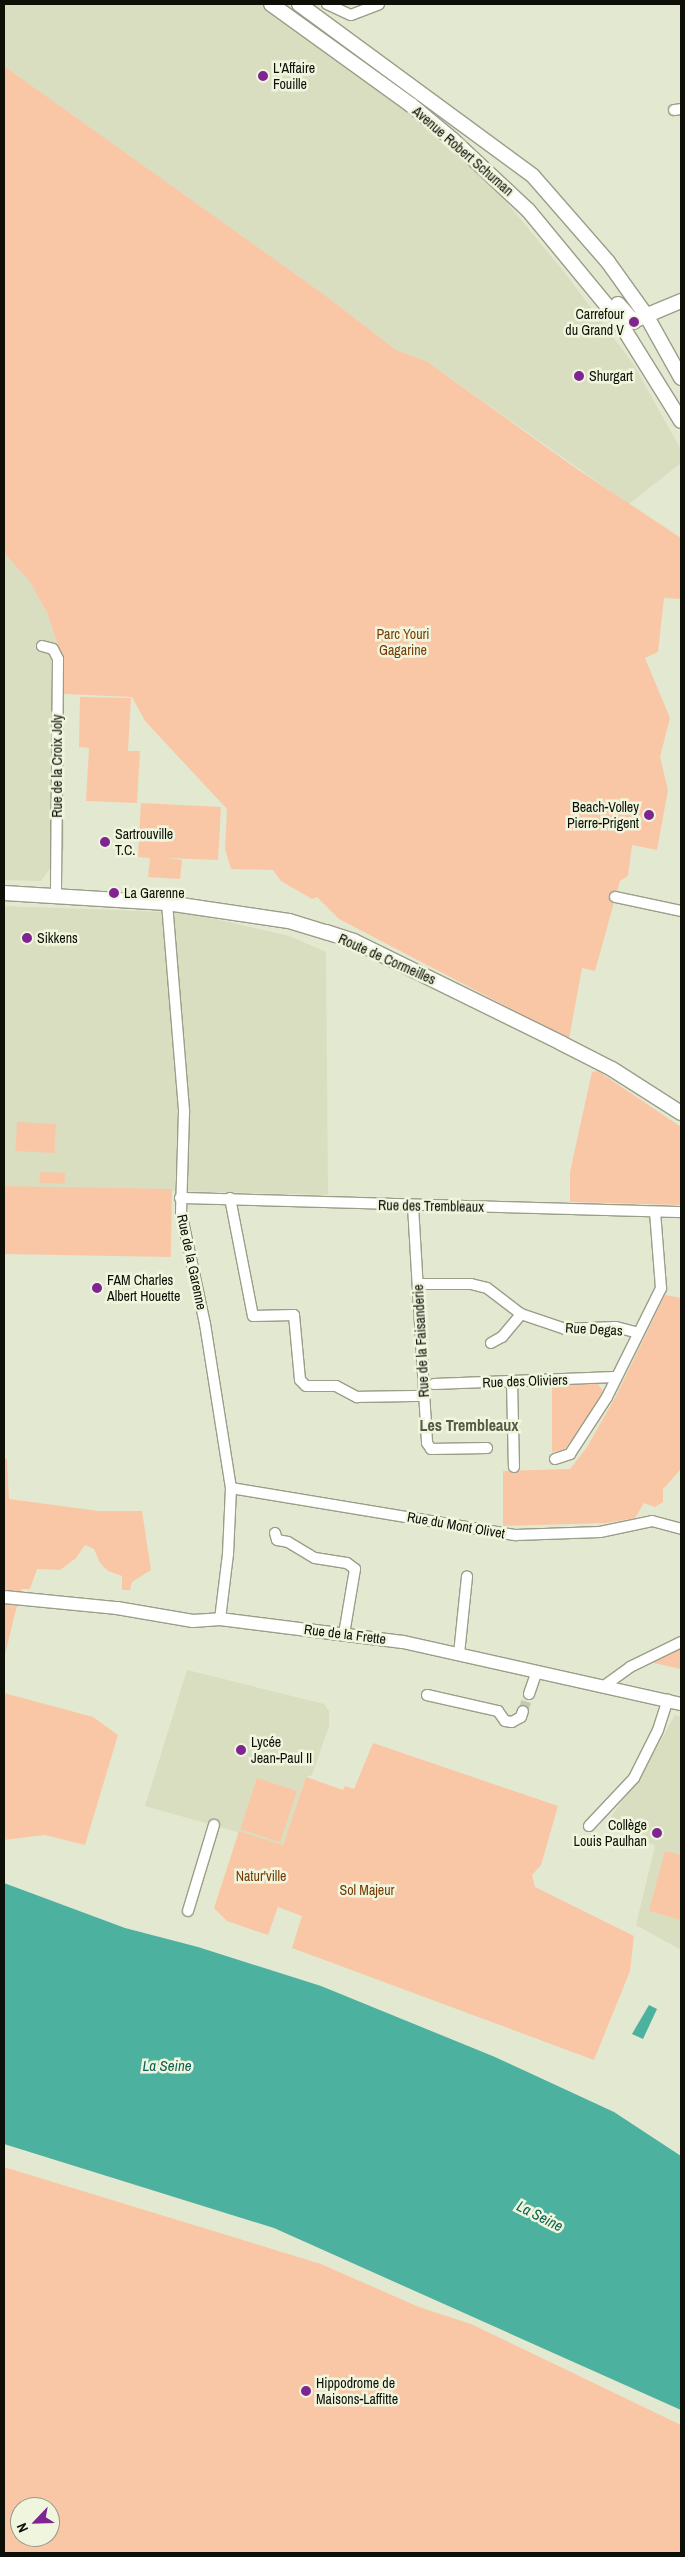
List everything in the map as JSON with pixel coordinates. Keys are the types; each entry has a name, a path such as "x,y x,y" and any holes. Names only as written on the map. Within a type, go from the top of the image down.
{"main road":[{"name":"Avenue Robert Schuman","path":"271,4 452,138 528,210 573,262 640,319 681,421"},
{"name":"Avenue Robert Schuman","path":"299,4 534,176 608,262 640,319 681,378"},
{"path":"640,319 681,291"},
{"path":"640,319 681,301"},
{"name":"Route de Cormeilles","path":"4,893 166,903 288,921 354,941 612,1069 681,1114"}],"street":[{"path":"327,4 351,15 379,4"},
{"name":"Rue de la Croix Joly","path":"42,646 53,649 58,658 56,896"},
{"path":"615,897 681,910"},
{"name":"Rue de la Garenne","path":"166,903 184,1112 180,1198 205,1324 231,1488 228,1554 220,1619"},
{"name":"Rue des Trembleaux","path":"180,1198 681,1212"},
{"path":"230,1198 253,1316 294,1315 300,1380 306,1386 336,1386 357,1397 424,1396"},
{"name":"Rue de la Faisanderie","path":"413,1206 427,1443 431,1449 487,1448"},
{"path":"555,1459 570,1454 607,1397 661,1288 655,1212"},
{"name":"Rue Degas","path":"419,1284 471,1284 487,1288 521,1314 565,1328 616,1327 638,1333"},
{"path":"491,1342 502,1337 521,1314"},
{"name":"Rue des Oliviers","path":"434,1384 615,1378"},
{"path":"512,1381 514,1467"},
{"name":"Rue du Mont Olivet","path":"231,1488 516,1535 600,1532 652,1521 681,1529"},
{"name":"Rue de la Frette","path":"275,1533 277,1540 288,1542 312,1556 347,1563 355,1569 344,1634"},
{"path":"459,1654 467,1576"},
{"name":"Rue de la Frette","path":"4,1597 117,1608 192,1621 220,1619 403,1642 681,1704"},
{"path":"604,1686 630,1667 681,1642"},
{"path":"529,1694 537,1671"},
{"path":"427,1695 498,1711 505,1721 512,1722 521,1717 523,1711"},
{"path":"589,1826 634,1778 658,1730 668,1700"},
{"path":"188,1911 214,1825"}],"shaded area":[{"path":"4,4 261,4 396,103 499,193 564,272 634,365 681,450 681,463 629,504 426,361 396,350 326,296 4,66"},
{"path":"4,553 30,582 47,613 63,659 64,849 41,881 4,880"},
{"path":"4,906 189,913 289,936 326,952 328,1195 4,1186"},
{"name":"Lycée Jean-Paul II","path":"187,1670 324,1704 329,1711 329,1726 312,1775 306,1777 283,1845 145,1806"},
{"name":"Collège Louis Paulhan","path":"675,1715 681,1717 681,1950 636,1925 655,1846 609,1820 646,1767"}],"green space":[{"name":"Parc Youri Gagarine","path":"4,66 326,296 396,350 426,361 577,469 681,538 681,599 664,598 658,652 645,658 670,718 660,757 668,790 657,850 632,845 628,876 620,881 595,971 582,968 569,1039 339,919 317,897 312,899 281,881 273,870 231,869 225,849 227,809 145,721 132,697 64,694 63,659 47,613 30,582 4,553"},
{"path":"80,697 131,698 128,751 140,751 137,803 86,801 89,748 79,747"},
{"path":"141,803 221,807 218,860 167,858 182,860 180,879 148,877 150,858 138,857"},
{"path":"598,1071 681,1127 681,1205 570,1202 570,1172 592,1072"},
{"path":"17,1122 56,1124 54,1153 15,1151"},
{"path":"40,1172 65,1173 65,1184 40,1183"},
{"path":"4,1186 172,1189 171,1257 4,1254"},
{"path":"665,1295 681,1298 681,1469 663,1489 663,1502 655,1507 644,1503 635,1518 606,1523 503,1526 503,1471 570,1469 587,1447 616,1396"},
{"path":"595,1380 603,1391 592,1413 564,1450 552,1452 552,1383"},
{"path":"4,1458 7,1459 9,1499 99,1511 142,1511 151,1570 132,1582 130,1590 122,1590 122,1576 108,1571 100,1563 94,1549 85,1545 76,1558 60,1570 37,1569 30,1589 21,1589 4,1659"},
{"path":"681,1646 681,1669 654,1663 653,1661"},
{"path":"4,1693 93,1717 118,1735 85,1845 45,1835 4,1840"},
{"path":"373,1743 558,1806 541,1865 532,1875 535,1887 634,1936 630,1971 594,2060 292,1948 302,1916 278,1907 268,1935 227,1921 214,1908 239,1831 283,1845 306,1777 343,1790 345,1786 354,1789"},
{"path":"257,1778 297,1791 280,1842 240,1829"},
{"path":"665,1851 681,1855 681,1920 649,1911"},
{"name":"Hippodrome de Maisons-Laffitte","path":"4,2167 321,2264 419,2307 471,2324 681,2425 681,2553 4,2553"}],"water":[{"name":"La Seine","path":"4,1883 125,1928 198,1947 321,1986 495,2057 614,2112 681,2156 681,2410 274,2228 4,2144"},
{"path":"649,2005 657,2009 643,2039 632,2034"}],"tunnel":[{"path":"523,1711 529,1694"}],"place":[{"name":"L'Affaire Fouille","path":"263,76"},
{"name":"Carrefour du Grand V","path":"634,322"},
{"name":"Shurgart","path":"579,376"},
{"name":"Beach-Volley Pierre-Prigent","path":"649,815"},
{"name":"Sartrouville T.C.","path":"105,842"},
{"name":"La Garenne","path":"114,893"},
{"name":"Sikkens","path":"27,938"},
{"name":"FAM Charles Albert Houette","path":"97,1288"},
{"name":"Lycée Jean-Paul II","path":"241,1750"},
{"name":"Collège Louis Paulhan","path":"657,1833"},
{"name":"Hippodrome de Maisons-Laffitte","path":"306,2391"}],"district":[{"name":"Les Trembleaux","path":"469,1425"}],"park label":[{"name":"Natur'ville","path":"261,1876"},
{"name":"Sol Majeur","path":"367,1890"}]}
